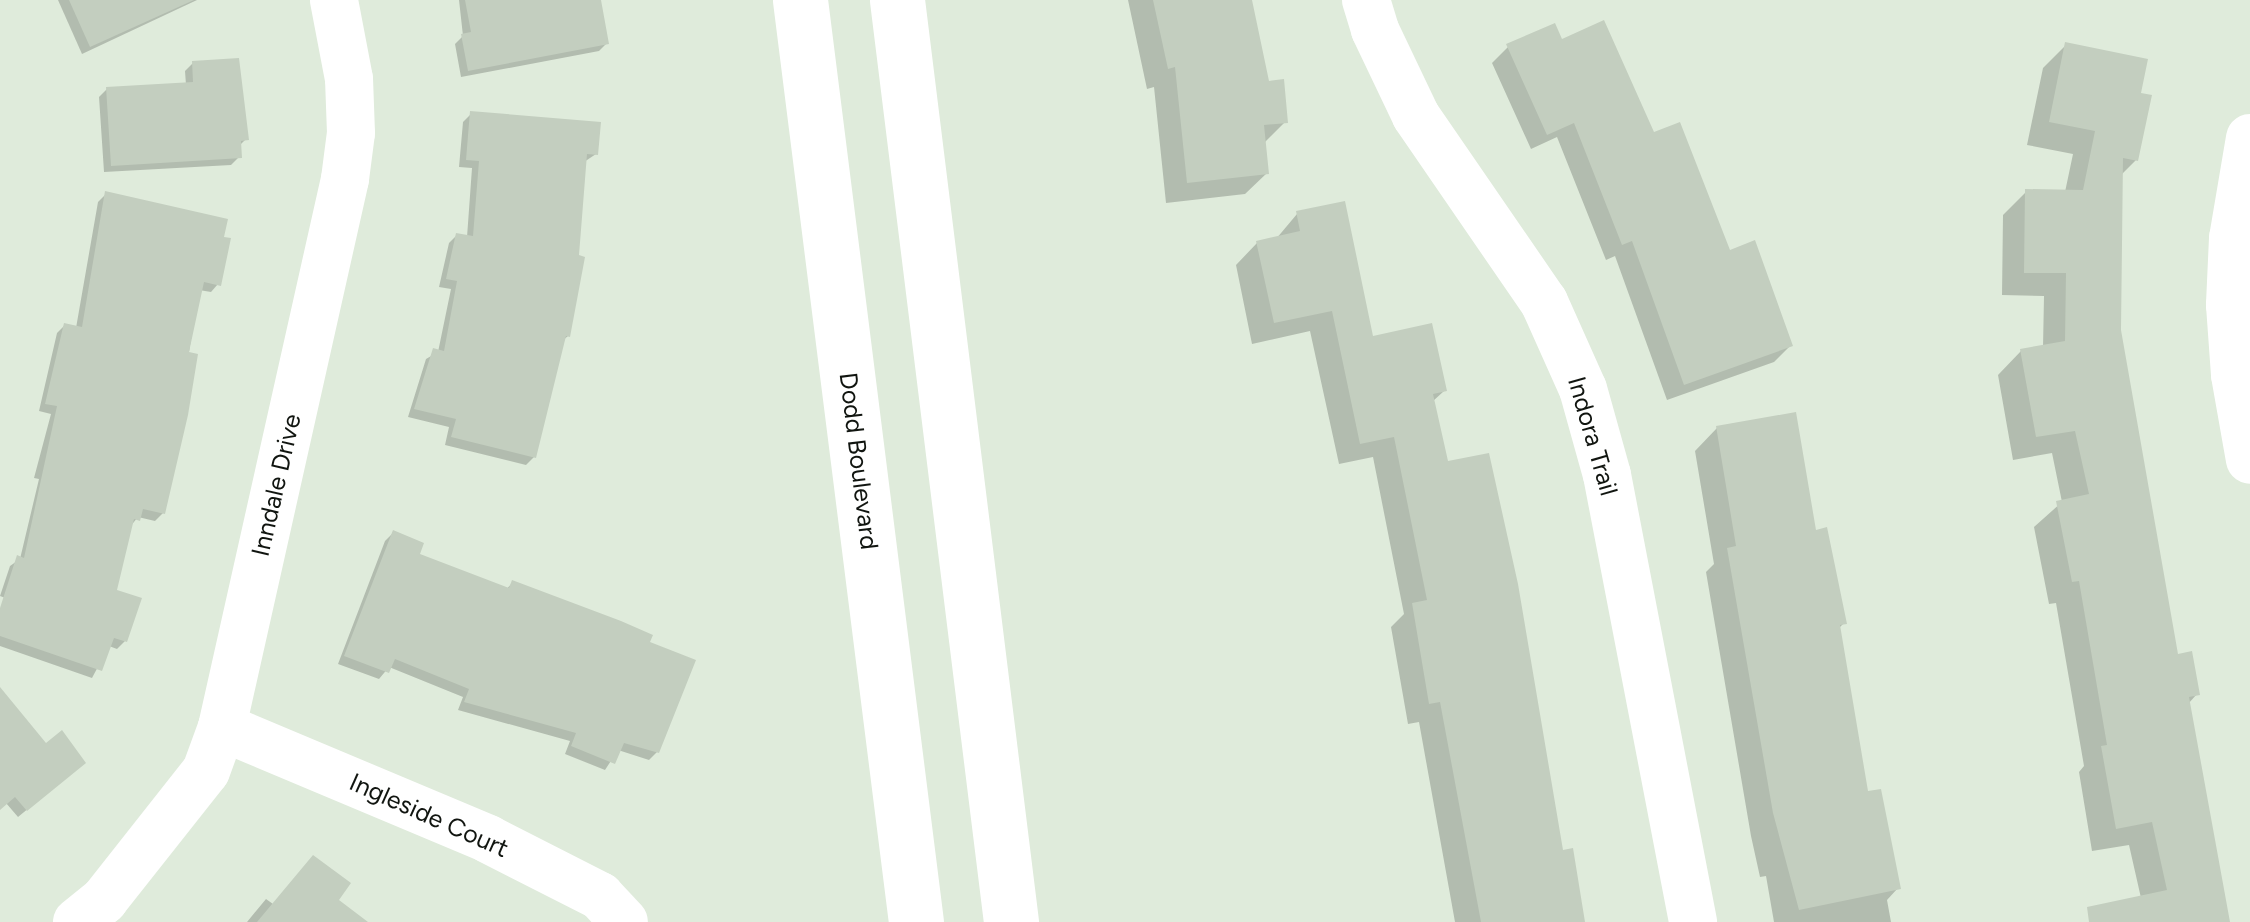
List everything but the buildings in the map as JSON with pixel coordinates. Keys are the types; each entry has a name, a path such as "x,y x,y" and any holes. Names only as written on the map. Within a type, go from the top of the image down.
{"main road":[{"name":"Dodd Boulevard","path":"800,0 916,922"},
{"path":"896,0 1010,922"}],"street":[{"name":"Inndale Drive","path":"76,922 104,900 206,771 222,727 345,179 350,133 349,79 334,0"},
{"name":"Indora Trail","path":"1366,0 1375,30 1416,116 1544,302 1583,389 1608,475 1693,922"},
{"path":"2250,138 2233,238 2230,305 2250,460"},
{"name":"Ingleside Court","path":"222,727 488,838 600,896 624,922"}]}
